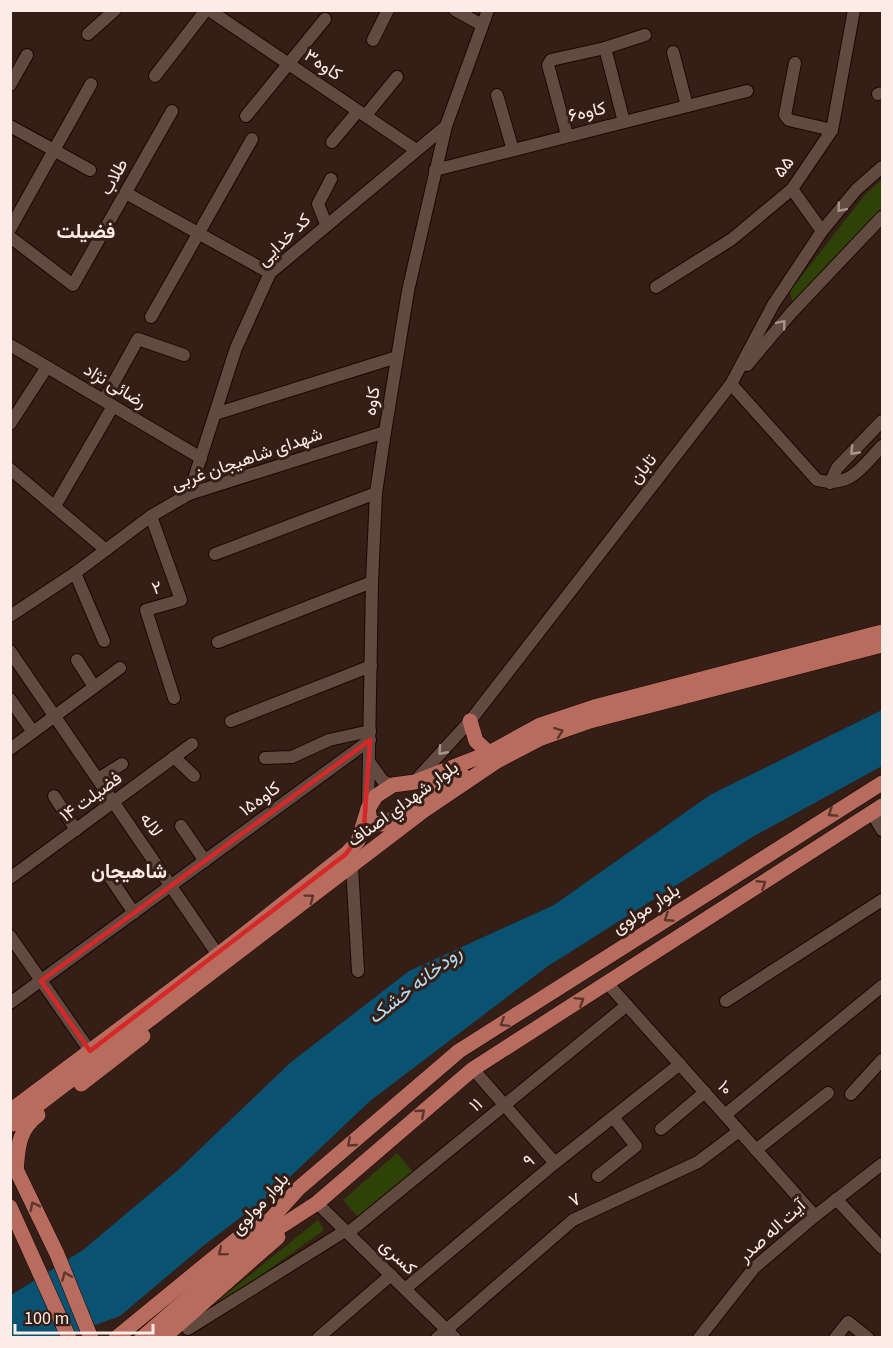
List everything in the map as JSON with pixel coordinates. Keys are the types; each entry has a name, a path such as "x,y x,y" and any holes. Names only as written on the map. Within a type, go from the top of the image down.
{"main road":[{"name":"بلوار شهداي اصناف","path":"12,1118 28,1096 349,860 423,811 493,757 540,725 594,707 882,632"},
{"name":"بلوار شهداي اصناف","path":"393,785 415,782 493,757 590,721 882,645"},
{"path":"368,809 370,820 376,825 385,824 439,786 493,757 476,741 470,721"},
{"name":"بلوار مولوی","path":"242,1251 299,1188 459,1051 882,783"},
{"path":"349,860 358,841 368,809 376,796 393,785"},
{"name":"بلوار مولوی","path":"242,1251 317,1203 473,1069 877,810"},
{"name":"بلوار شهداي اصناف","path":"12,1118 210,975 349,860"},
{"path":"727,880 738,900"},
{"path":"91,1338 57,1254 13,1165 20,1137 27,1123 121,1054 210,975"},
{"path":"10,1102 28,1096"},
{"path":"116,1338 299,1188"},
{"path":"163,1338 317,1203"},
{"path":"13,1218 38,1266 69,1338"},
{"path":"142,1338 242,1251"}],"street":[{"path":"88,34 115,10"},
{"path":"373,40 388,10"},
{"path":"455,10 482,25"},
{"name":"۵۵","path":"656,287 732,239 792,189 832,130 854,10"},
{"path":"155,76 211,11"},
{"name":"کاوه۳","path":"211,11 416,150"},
{"name":"کاوه","path":"368,809 372,582 376,494 385,432 408,291 446,126 482,25 491,11"},
{"path":"246,116 326,19"},
{"path":"567,135 549,62 645,35"},
{"path":"605,48 624,122"},
{"path":"673,52 687,106"},
{"path":"10,85 27,55"},
{"path":"795,63 785,115 789,120 832,130"},
{"path":"332,142 397,77"},
{"path":"10,229 91,84"},
{"name":"کاوه۶","path":"435,170 747,91"},
{"path":"497,95 513,150"},
{"name":"طلاب","path":"10,237 73,285 172,111"},
{"path":"10,126 90,170"},
{"name":"کد خدایی","path":"189,494 236,348 270,273 446,126"},
{"path":"151,317 252,139"},
{"name":"تابان","path":"415,782 470,721 731,384 773,304 822,231 856,190 882,168"},
{"path":"326,224 318,204 331,179"},
{"path":"792,189 822,231"},
{"path":"126,193 270,273"},
{"path":"882,217 791,313 731,384 817,480 830,483 850,480 882,446"},
{"path":"55,506 138,339 184,355"},
{"name":"رضائی نژاد","path":"10,345 201,458"},
{"path":"215,414 397,357"},
{"path":"10,424 47,367"},
{"path":"830,483 837,468 882,421"},
{"name":"شهدای شاهیجان غربی","path":"10,616 75,573 151,516 189,494 385,432"},
{"path":"10,469 106,550"},
{"path":"215,554 376,494"},
{"name":"۲","path":"151,516 181,600 146,610 174,698"},
{"path":"75,573 104,641"},
{"path":"218,642 372,582"},
{"name":"لاله","path":"10,651 218,955"},
{"path":"77,660 93,685"},
{"path":"231,721 370,666"},
{"path":"10,749 93,685 120,668"},
{"path":"10,699 33,732"},
{"path":"266,758 292,757 329,740 370,736"},
{"name":"کاوه۱۵","path":"10,1003 206,861 370,736"},
{"name":"فضیلت ۱۴","path":"11,876 192,744"},
{"path":"174,757 194,776"},
{"path":"370,762 383,781 393,785"},
{"path":"98,779 122,764"},
{"path":"54,796 76,830"},
{"path":"877,810 882,830"},
{"path":"181,826 206,861"},
{"path":"349,860 358,971"},
{"path":"111,879 134,913"},
{"path":"726,1001 882,900"},
{"path":"10,936 90,1051"},
{"name":"۱۰","path":"608,984 815,1216"},
{"path":"725,1115 882,988"},
{"name":"۱۱","path":"188,1329 347,1232 627,1005"},
{"path":"851,1094 882,1060"},
{"name":"۹","path":"405,1289 555,1162 680,1064"},
{"path":"473,1069 555,1162"},
{"path":"661,1129 705,1092"},
{"path":"756,1150 828,1093"},
{"path":"598,1176 636,1146 613,1117"},
{"name":"۷","path":"446,1335 573,1220 698,1162 739,1131"},
{"name":"آیت اله صدر","path":"699,1338 754,1268 815,1216 882,1164"},
{"path":"836,1199 882,1248"},
{"name":"کسری","path":"317,1203 405,1289 446,1335"},
{"path":"318,1338 391,1275"},
{"path":"835,1338 848,1322 868,1338"}],"highlighted area":[{"path":"370,740 364,828 346,854 90,1051 41,981"}],"green space":[{"path":"882,179 882,210 798,299 792,301 790,291 864,196"},
{"path":"397,1153 413,1172 359,1218 343,1200"},
{"path":"318,1220 324,1230 214,1309 213,1305"}],"water":[{"name":"رودخانه خشک","path":"882,710 882,766 754,836 548,966 370,1101 274,1192 203,1246 120,1316 63,1337 11,1338 11,1295 83,1250 177,1171 290,1063 409,971 554,905 710,795"}],"district":[{"name":"فضیلت","path":"86,232"},
{"name":"شاهیجان","path":"129,872"}]}
